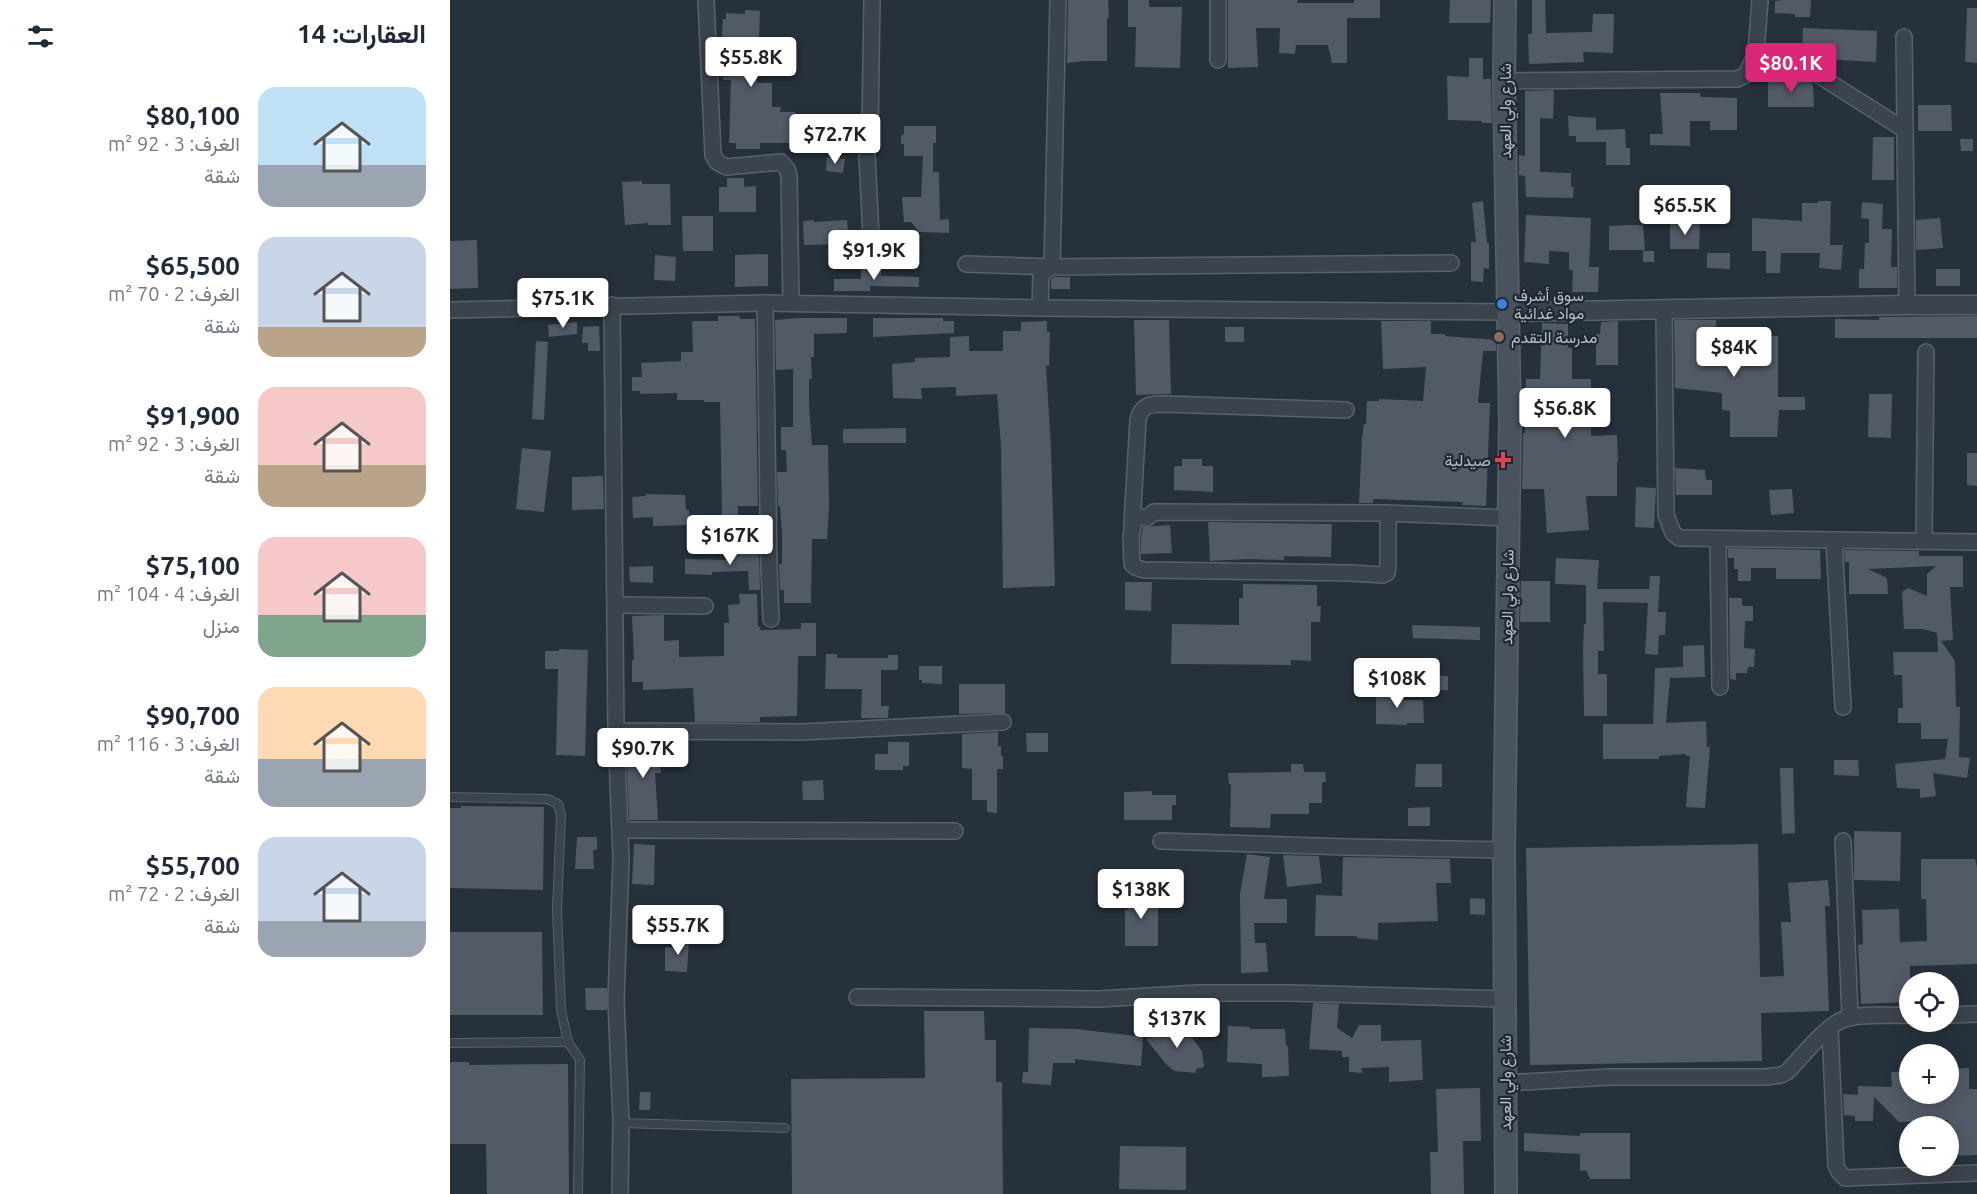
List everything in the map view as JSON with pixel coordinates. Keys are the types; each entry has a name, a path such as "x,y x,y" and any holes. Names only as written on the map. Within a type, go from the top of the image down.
{"main road":[{"name":"شارع ولي العهد","path":"1505,0 1504,81 1510,423 1504,850 1506,1194"}],"street":[{"path":"706,0 712,155 717,162 726,167 781,162 787,169 791,303"},
{"path":"805,144 859,140 870,128 872,0"},
{"path":"1052,267 1058,0"},
{"path":"1218,0 1218,60"},
{"path":"1504,81 1737,79 1746,75 1756,53 1760,0"},
{"path":"1904,37 1907,305"},
{"path":"1751,66 1799,68 1815,73 1905,130"},
{"path":"866,135 872,257"},
{"path":"966,264 1052,267 1451,263"},
{"path":"1040,308 1041,274 1052,267"},
{"path":"765,303 771,619"},
{"path":"450,310 765,303 1507,312 1977,305"},
{"path":"612,305 616,730 621,859 616,1000 621,1123 620,1194"},
{"path":"1664,310 1666,515 1673,533 1679,538 1977,542"},
{"path":"1924,542 1926,352"},
{"path":"1346,410 1164,404 1151,404 1144,407 1139,411 1138,420 1131,536 1132,564 1144,570 1383,575 1387,573 1388,566 1388,513"},
{"path":"1131,536 1135,516 1147,518 1154,512 1388,513 1508,518"},
{"path":"1718,539 1720,687"},
{"path":"1834,540 1843,707"},
{"path":"615,605 705,606"},
{"path":"616,730 802,732 1004,722"},
{"path":"620,830 955,831"},
{"path":"1842,840 1850,1017"},
{"path":"1161,841 1504,850"},
{"path":"857,997 1100,999 1198,993 1290,993 1504,999"},
{"path":"1959,1015 1977,1014"},
{"path":"1505,1083 1610,1077 1765,1077 1781,1075 1787,1072 1838,1022 1850,1017 1899,1016"},
{"path":"1830,1028 1836,1165 1845,1178 1977,1173"}],"lane":[{"path":"450,797 548,799 558,804 561,815 557,909 561,1010 568,1042 580,1060 578,1194"},
{"path":"450,1043 568,1042"},
{"path":"621,1123 785,1128"}],"building":[{"path":"1068,0 1108,0 1107,61 1067,63"},
{"path":"1128,0 1149,0 1149,7 1182,7 1180,68 1135,67 1136,27 1128,27"},
{"path":"1228,0 1354,3 1354,0 1380,0 1380,18 1347,18 1347,63 1332,63 1328,45 1296,45 1295,54 1279,53 1280,28 1256,28 1258,67 1228,68"},
{"path":"1450,0 1491,0 1490,23 1449,23"},
{"path":"1532,0 1545,0 1546,33 1592,32 1593,14 1614,14 1613,53 1583,52 1584,62 1529,64 1528,34 1532,34"},
{"path":"1811,0 1810,17 1775,13 1775,1"},
{"path":"1967,8 1977,8 1977,63 1965,62"},
{"path":"745,10 760,11 759,39 754,38 753,68 757,68 757,83 772,83 772,107 781,107 780,112 795,112 794,143 760,143 760,149 736,149 736,143 729,143 731,80 723,80 724,56 721,56 723,19 726,19 726,13 745,14"},
{"path":"1803,28 1877,31 1876,62 1802,58"},
{"path":"1469,58 1483,58 1483,79 1491,79 1492,123 1448,120 1447,76 1469,77"},
{"path":"1787,79 1802,79 1813,83 1814,107 1768,107 1768,82 1787,82"},
{"path":"1554,90 1553,119 1540,118 1540,172 1571,173 1571,187 1574,187 1573,198 1526,197 1525,176 1519,175 1519,155 1525,156 1525,91"},
{"path":"1660,93 1700,93 1701,97 1737,98 1737,130 1710,130 1710,121 1690,121 1690,146 1650,145 1650,134 1663,134"},
{"path":"1918,105 1951,105 1952,131 1918,131"},
{"path":"1568,116 1596,118 1596,130 1625,129 1626,148 1630,148 1630,165 1606,165 1606,142 1576,142 1576,136 1569,136"},
{"path":"904,126 936,126 936,143 933,143 933,172 939,172 940,220 949,219 949,233 919,232 911,222 904,222 902,197 921,197 923,156 904,156 901,136 904,134"},
{"path":"1873,137 1894,137 1894,180 1872,180"},
{"path":"1960,139 1973,139 1973,151 1961,151"},
{"path":"827,157 845,159 843,173 826,171"},
{"path":"727,178 744,178 744,187 756,186 756,212 719,212 719,187 727,187"},
{"path":"642,181 642,184 670,184 671,225 648,225 648,223 625,225 622,182"},
{"path":"1483,201 1487,243 1489,243 1489,269 1484,268 1483,282 1471,281 1471,242 1476,242 1472,203"},
{"path":"1818,201 1831,201 1830,245 1843,245 1841,270 1819,268 1820,253 1781,253 1780,273 1766,273 1766,251 1752,251 1752,218 1802,221 1802,203 1818,203"},
{"path":"1862,202 1883,204 1882,229 1892,229 1891,267 1897,267 1897,288 1859,288 1859,269 1864,269 1865,243 1869,243 1869,219 1861,218"},
{"path":"1526,215 1591,218 1589,267 1599,267 1598,292 1572,292 1573,270 1569,270 1569,252 1549,251 1549,264 1524,262"},
{"path":"682,216 713,216 713,251 683,251"},
{"path":"1940,218 1943,248 1916,250 1916,220"},
{"path":"814,220 814,222 847,220 849,244 804,245 803,221"},
{"path":"1670,224 1700,224 1699,249 1670,249"},
{"path":"1643,225 1645,250 1609,250 1609,226"},
{"path":"477,240 478,288 450,289 450,241"},
{"path":"1643,251 1654,251 1654,262 1643,262"},
{"path":"1707,253 1730,253 1730,269 1707,268"},
{"path":"768,254 768,286 735,287 735,255"},
{"path":"655,255 676,257 675,281 654,280"},
{"path":"862,264 872,267 882,266 881,276 919,277 919,287 870,286 870,291 834,291 834,279 861,279"},
{"path":"1936,269 1960,269 1960,286 1936,286"},
{"path":"1070,277 1070,289 1051,289 1051,279"},
{"path":"718,316 755,319 758,506 738,506 738,515 722,515 720,402 677,400 677,393 640,394 640,391 632,391 632,377 642,377 641,363 681,361 681,352 693,352 692,321 718,321"},
{"path":"1977,316 1977,338 1835,338 1835,319 1879,320 1879,317"},
{"path":"847,318 847,333 814,334 809,404 812,445 828,445 827,539 812,539 811,603 784,603 784,590 780,590 779,564 782,564 782,533 777,472 787,472 786,450 781,450 781,427 793,427 793,369 776,370 775,320"},
{"path":"873,318 943,318 943,321 954,321 954,333 873,337"},
{"path":"1134,320 1169,320 1171,394 1136,395"},
{"path":"1674,320 1716,320 1718,361 1746,362 1746,336 1778,336 1778,397 1805,397 1805,410 1779,410 1777,437 1730,437 1730,411 1722,410 1722,393 1675,388"},
{"path":"1047,321 1047,332 1050,332 1049,366 1046,366 1055,586 1003,588 1001,446 997,394 956,396 956,387 921,388 922,399 893,398 892,364 915,362 915,358 950,357 950,337 969,336 969,351 1003,351 1003,331 1021,331 1021,322"},
{"path":"1381,321 1431,321 1431,334 1496,340 1496,351 1483,351 1478,403 1490,403 1486,506 1462,505 1463,502 1373,499 1373,503 1359,503 1362,439 1364,424 1366,424 1367,401 1379,401 1379,399 1423,401 1426,367 1383,369"},
{"path":"1618,321 1618,365 1596,365 1596,334 1600,334 1601,322"},
{"path":"577,322 577,334 549,337 548,325"},
{"path":"1542,323 1568,324 1568,348 1572,348 1572,379 1591,379 1591,436 1617,435 1617,496 1586,496 1589,530 1547,533 1544,489 1522,489 1526,379 1540,379"},
{"path":"599,326 600,351 588,351 588,343 582,343 583,327"},
{"path":"1225,327 1244,327 1244,342 1225,342"},
{"path":"536,341 548,342 544,420 532,419"},
{"path":"1869,394 1892,394 1891,438 1868,437"},
{"path":"906,428 906,443 843,443 843,429"},
{"path":"522,448 551,451 544,512 516,509"},
{"path":"1967,453 1977,453 1977,486 1967,485"},
{"path":"1182,459 1202,459 1202,466 1213,466 1213,492 1174,490 1174,466 1182,466"},
{"path":"1675,468 1705,470 1706,480 1712,480 1712,495 1676,495"},
{"path":"603,476 604,509 572,510 572,477"},
{"path":"1636,487 1656,488 1654,528 1635,527"},
{"path":"1792,489 1794,513 1771,515 1769,490"},
{"path":"646,494 685,495 686,510 689,510 689,525 653,526 653,517 633,518 632,497 646,496"},
{"path":"1208,522 1332,524 1331,557 1284,556 1284,560 1210,561"},
{"path":"1170,525 1172,553 1141,554 1143,527"},
{"path":"728,548 759,550 760,590 749,590 748,571 712,572 712,575 685,574 685,559 728,560"},
{"path":"1728,548 1820,550 1821,579 1776,579 1776,568 1751,568 1751,581 1738,581 1738,569 1734,569 1734,558 1728,558"},
{"path":"1844,550 1919,551 1919,556 1963,556 1963,587 1950,587 1953,640 1941,641 1955,661 1956,707 1960,707 1959,757 1970,758 1967,778 1933,773 1936,796 1920,798 1920,789 1897,788 1895,764 1945,759 1948,739 1921,739 1921,723 1898,723 1898,708 1903,708 1902,675 1894,675 1893,652 1938,652 1937,633 1923,629 1904,629 1902,592 1908,588 1927,596 1927,574 1936,566 1868,569 1887,578 1888,594 1849,594 1849,562 1845,562"},
{"path":"1556,558 1599,560 1597,589 1649,589 1650,576 1660,576 1658,612 1666,612 1665,635 1659,635 1658,655 1645,654 1648,603 1603,602 1604,651 1598,651 1598,674 1607,674 1607,716 1584,716 1583,650 1586,585 1555,584"},
{"path":"653,566 653,583 630,582 629,567"},
{"path":"1521,581 1550,581 1550,622 1520,622"},
{"path":"1125,582 1152,582 1151,611 1125,610"},
{"path":"1243,584 1317,585 1317,606 1321,606 1320,622 1311,622 1311,661 1291,660 1291,665 1171,664 1172,624 1239,625 1239,598 1243,598"},
{"path":"739,594 757,594 760,630 801,629 801,623 816,623 816,656 798,656 797,716 760,717 760,722 695,722 693,688 643,690 643,682 632,682 632,660 634,660 632,616 664,615 664,641 679,640 679,657 724,656 724,623 729,623 728,605 740,604"},
{"path":"1729,598 1742,598 1742,606 1753,606 1753,621 1745,621 1744,648 1755,649 1754,667 1748,667 1747,673 1736,673 1736,680 1730,679"},
{"path":"1412,625 1480,627 1480,640 1413,638"},
{"path":"1704,645 1705,677 1670,678 1666,723 1706,721 1707,747 1710,747 1705,808 1686,807 1690,756 1686,754 1659,756 1659,759 1603,759 1603,724 1653,724 1655,668 1683,667 1683,646"},
{"path":"559,649 588,650 585,756 556,755 558,669 545,669 545,651 559,651"},
{"path":"826,654 837,654 837,658 888,658 888,655 898,655 898,670 881,670 881,706 889,706 888,718 861,718 862,689 825,689"},
{"path":"919,666 942,666 942,684 922,683 922,680 919,680"},
{"path":"1427,675 1448,676 1448,690 1427,690"},
{"path":"959,684 1005,684 1005,713 959,714"},
{"path":"1376,690 1400,690 1400,700 1423,700 1424,723 1376,724"},
{"path":"998,732 998,746 1001,746 1003,769 997,769 997,813 987,812 987,800 972,800 972,769 962,768 962,734"},
{"path":"1026,733 1048,733 1048,752 1027,752"},
{"path":"626,741 660,741 661,773 655,773 658,820 629,820"},
{"path":"888,742 909,742 909,766 903,766 903,770 875,770 875,754 888,754"},
{"path":"1834,760 1858,760 1859,776 1834,775"},
{"path":"1291,764 1303,764 1304,772 1325,772 1326,782 1322,782 1322,803 1309,803 1309,814 1271,814 1270,828 1230,827 1231,784 1229,784 1228,773 1291,772"},
{"path":"1416,764 1442,764 1442,787 1415,787"},
{"path":"1780,768 1793,768 1795,833 1782,834"},
{"path":"823,780 824,800 803,800 802,781"},
{"path":"1152,791 1152,795 1176,795 1176,805 1172,805 1172,820 1124,820 1124,792"},
{"path":"461,806 544,807 543,890 450,888 450,808 461,808"},
{"path":"1430,807 1430,826 1408,826 1408,808"},
{"path":"1854,831 1901,832 1900,881 1854,880"},
{"path":"577,837 597,837 597,850 593,850 594,869 575,869"},
{"path":"634,844 655,845 654,885 632,884"},
{"path":"1758,844 1760,977 1784,976 1781,922 1791,922 1788,883 1828,880 1830,906 1825,906 1829,1011 1761,1013 1762,1061 1530,1065 1526,848"},
{"path":"1247,854 1270,857 1264,899 1287,899 1287,923 1254,923 1255,943 1266,943 1268,972 1241,973 1240,894"},
{"path":"1283,855 1319,856 1322,883 1287,887"},
{"path":"1343,857 1450,859 1451,883 1436,883 1438,921 1378,923 1378,940 1357,938 1357,936 1315,936 1316,895 1342,896"},
{"path":"1921,859 1975,859 1977,867 1977,964 1910,966 1910,972 1899,972 1899,1002 1861,1004 1858,945 1863,944 1862,910 1899,909 1900,942 1927,941 1926,899 1921,899"},
{"path":"1128,886 1144,886 1144,903 1158,903 1158,946 1125,946"},
{"path":"1470,898 1485,899 1485,915 1470,914"},
{"path":"450,932 542,932 543,1015 450,1015"},
{"path":"677,938 689,938 687,972 665,971 665,947 676,948"},
{"path":"585,988 607,988 607,1010 586,1010"},
{"path":"1313,1003 1339,1004 1337,1028 1352,1038 1359,1025 1381,1025 1381,1041 1421,1040 1423,1080 1389,1082 1389,1067 1361,1068 1363,1073 1349,1072 1349,1057 1342,1057 1342,1051 1309,1049"},
{"path":"924,1011 984,1011 985,1040 996,1040 996,1082 1002,1082 1003,1194 792,1194 791,1079 925,1078"},
{"path":"1183,1021 1185,1035 1193,1039 1202,1051 1204,1067 1196,1069 1196,1073 1174,1071 1146,1039 1162,1033 1161,1027 1165,1026 1165,1023"},
{"path":"1228,1026 1250,1027 1250,1029 1285,1029 1289,1076 1262,1077 1262,1064 1227,1062"},
{"path":"1029,1028 1076,1029 1143,1037 1141,1066 1075,1059 1075,1063 1053,1063 1051,1085 1022,1083 1023,1072 1028,1072"},
{"path":"450,1062 469,1062 469,1065 568,1064 569,1194 487,1194 486,1144 450,1144"},
{"path":"1959,1068 1969,1068 1969,1089 1977,1089 1977,1155 1959,1156 1959,1116 1899,1116 1899,1122 1874,1097 1873,1121 1855,1121 1855,1116 1844,1115 1843,1094 1858,1095 1858,1086 1892,1087 1891,1072 1899,1072 1899,1104 1959,1104"},
{"path":"1480,1088 1481,1141 1463,1141 1464,1194 1431,1194 1430,1152 1438,1152 1436,1089"},
{"path":"640,1092 651,1092 650,1110 639,1110"},
{"path":"1524,1133 1580,1136 1580,1133 1630,1133 1630,1179 1590,1179 1586,1170 1580,1171 1580,1154 1524,1151"},
{"path":"1120,1146 1186,1147 1186,1190 1119,1189"}],"place":[{"name":"سوق أشرف مواد غدائية","path":"1502,304"},
{"name":"مدرسة التقدم","path":"1499,337"},
{"name":"صيدلية","path":"1503,460"}]}
